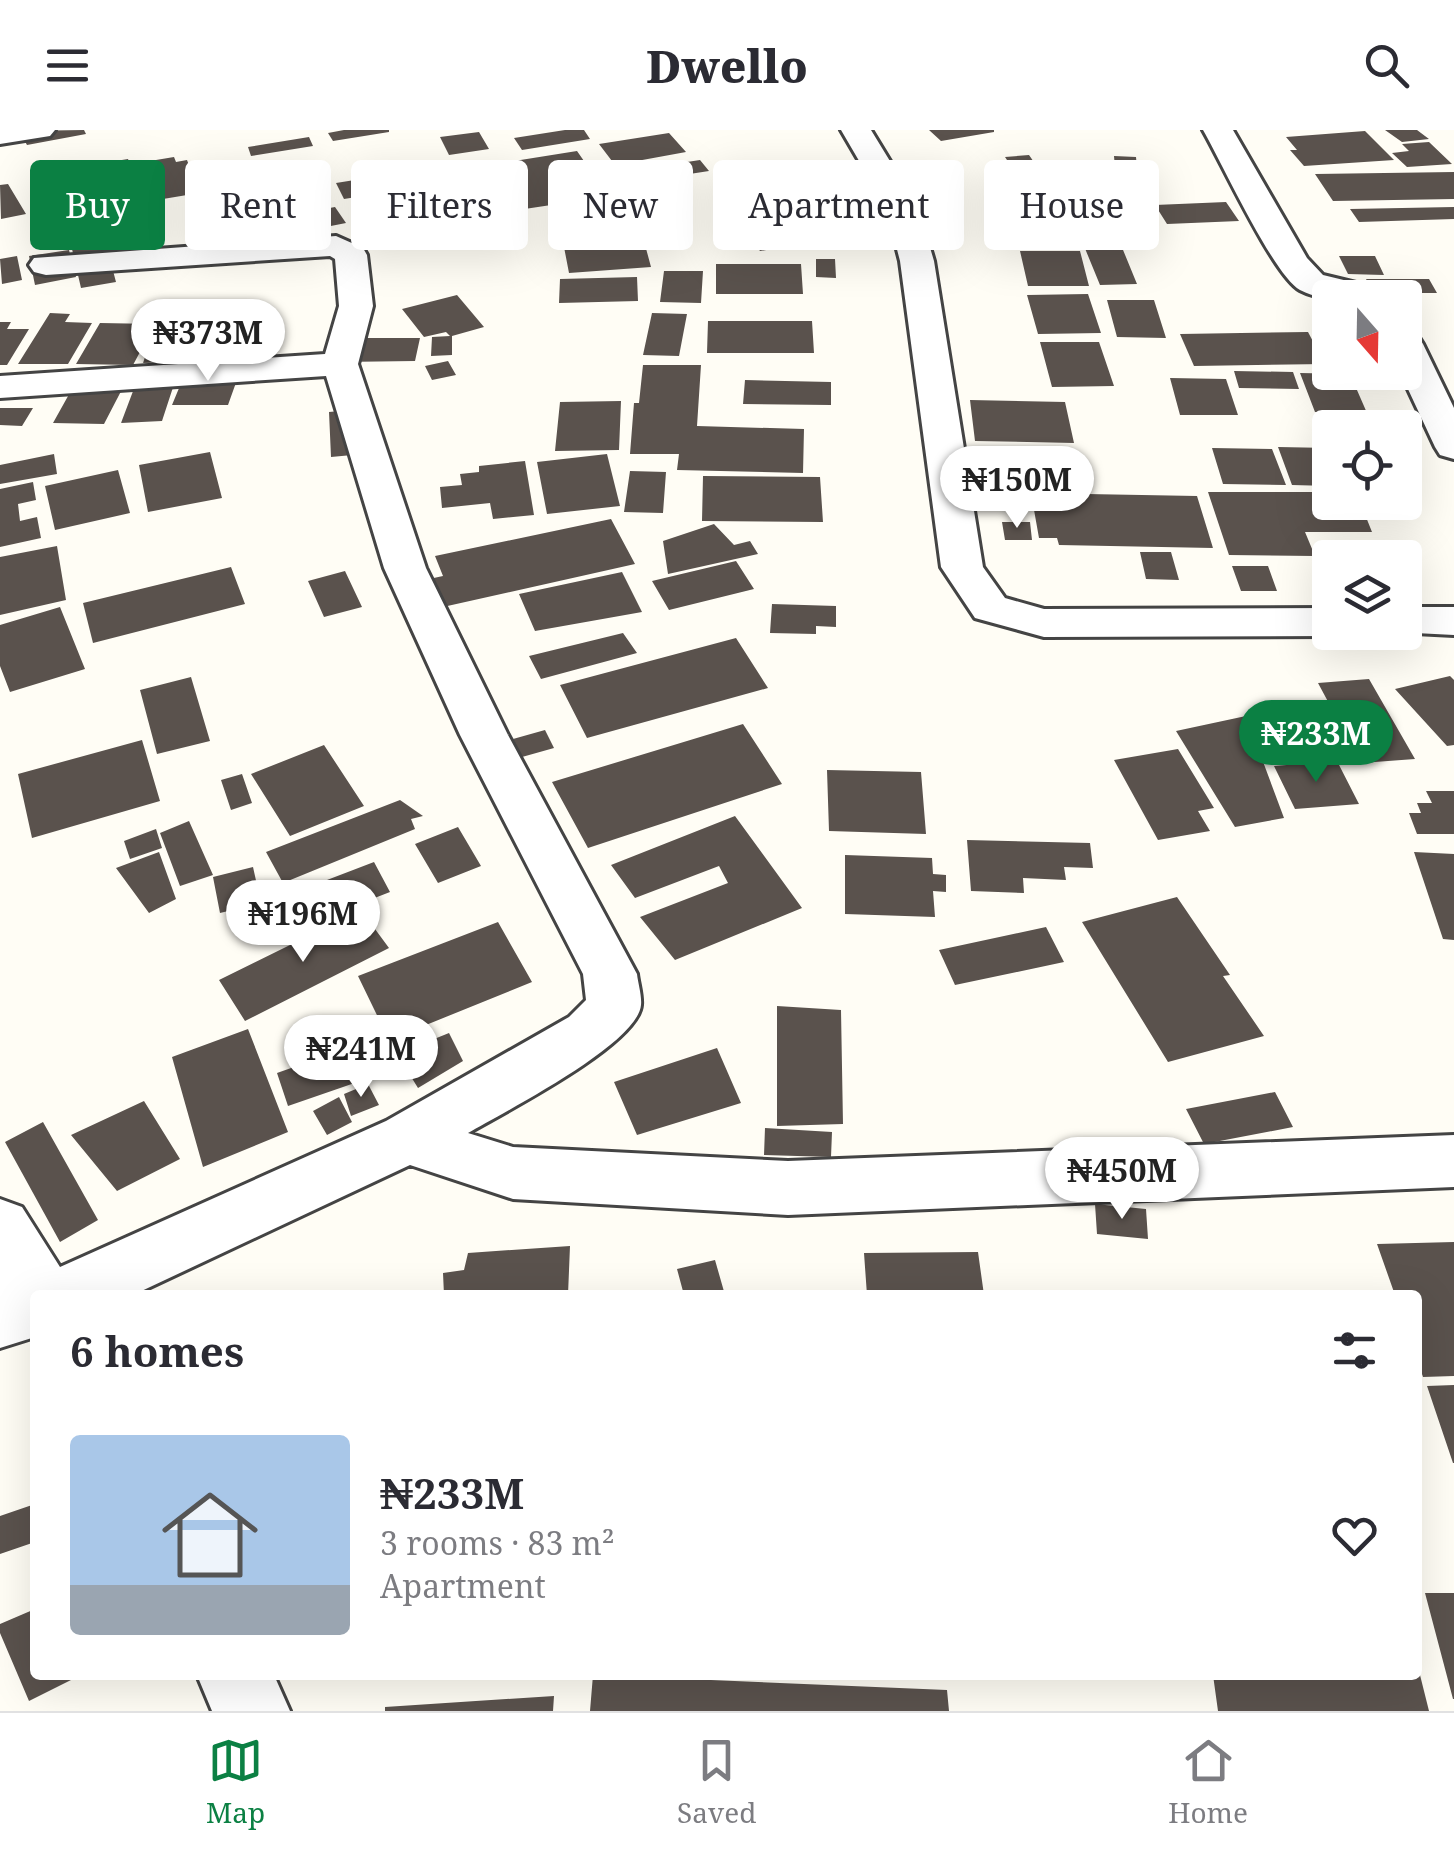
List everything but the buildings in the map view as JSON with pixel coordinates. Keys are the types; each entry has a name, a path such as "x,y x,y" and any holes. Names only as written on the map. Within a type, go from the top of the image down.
{"street":[{"path":"0,135 40,130"},
{"path":"856,130 902,207 917,261 962,567 990,608 1044,623 1312,622"},
{"path":"1218,130 1292,262 1312,283"},
{"path":"46,265 336,246 351,255 356,306 340,364 406,568 484,735 610,974 614,1007 589,1033 407,1139 77,1290"},
{"path":"0,387 340,364"},
{"path":"1422,380 1454,447"},
{"path":"1422,621 1454,621"},
{"path":"407,1139 513,1173 788,1188 1454,1160"},
{"path":"0,1226 39,1290"},
{"path":"0,1318 30,1309"},
{"path":"236,1680 252,1711"}]}
